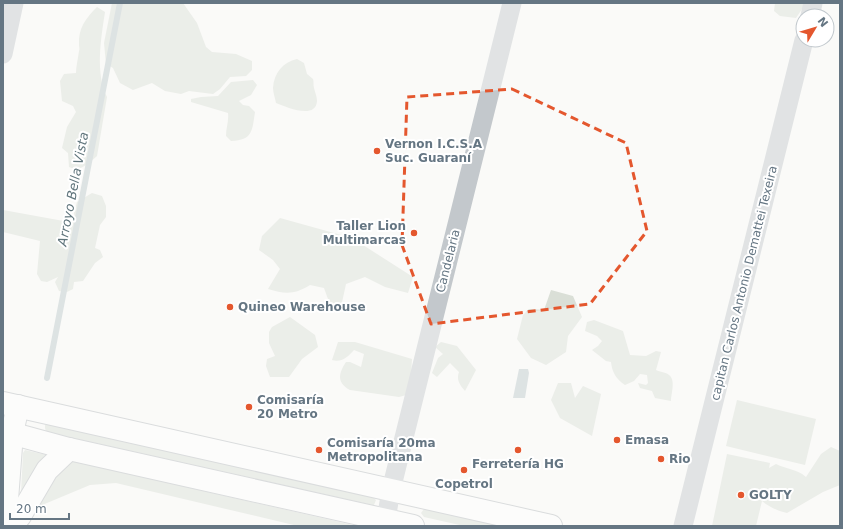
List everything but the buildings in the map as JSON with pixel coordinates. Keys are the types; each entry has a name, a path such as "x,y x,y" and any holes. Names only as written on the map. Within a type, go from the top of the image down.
{"main road":[{"path":"3,517 7,500 7,432 11,405 551,526"},
{"path":"7,432 70,449 413,526"},
{"path":"12,526 20,516 47,470 70,449"}],"street":[{"path":"3,54 14,3"},
{"name":"Candelaria","path":"386,520 391,490 512,3"},
{"name":"capitan Carlos Antonio Demattei Texeira","path":"683,526 802,48"}],"highlighted area":[{"path":"512,89 626,143 647,231 590,304 431,324 402,245 407,97"}],"shaded area":[{"path":"112,3 183,3 197,23 206,47 212,52 236,54 252,61 252,70 246,76 230,77 220,89 213,94 189,91 181,94 165,91 152,83 133,90 120,83 113,68 106,64 104,43"},
{"path":"775,3 810,3 803,8 795,8 795,18 780,16 774,11"},
{"path":"97,7 105,12 100,66 103,88 107,97 97,156 88,164 77,170 69,167 68,153 62,148 67,127 76,112 73,106 62,101 60,81 64,74 76,73 81,28 89,15"},
{"path":"297,59 304,63 307,74 313,79 317,101 312,110 300,111 276,103 273,88 277,73 287,63"},
{"path":"253,80 257,85 251,95 239,101 243,105 249,106 255,112 252,129 244,139 231,141 226,136 228,113 191,102 191,99 218,96 231,82"},
{"path":"92,193 102,196 106,206 106,217 100,225 95,248 100,250 103,257 95,263 83,281 74,282 73,289 67,292 59,291 55,282 58,277 47,282 41,281 37,274 40,241 3,232 3,210 69,222 75,219 74,213 77,202"},
{"path":"280,218 352,238 413,277 408,293 385,287 365,277 346,284 341,307 335,309 328,299 324,288 310,285 299,291 289,293 268,289 280,269 273,260 259,250 262,236"},
{"path":"551,290 573,296 582,317 568,336 566,352 546,365 531,358 517,339 523,315 529,309 544,310"},
{"path":"290,317 315,335 318,347 302,359 289,377 270,377 266,366 267,359 275,356 269,343 269,332 272,327"},
{"path":"594,320 623,331 630,355 646,356 656,351 661,352 656,370 666,373 671,377 673,384 671,401 655,398 652,391 640,388 638,383 646,385 648,383 647,375 640,374 634,381 625,385 617,378 613,372 611,362 606,361 592,350 602,341 597,336 585,331 587,322"},
{"path":"338,342 355,342 412,359 410,394 399,397 350,390 341,381 341,370 346,362 350,362 361,367 364,354 354,350 344,359 338,361 332,360"},
{"path":"441,342 457,346 476,370 465,391 458,380 459,372 450,363 437,377 432,373 438,358 443,354 435,347"},
{"path":"519,369 528,369 529,373 525,398 513,398"},
{"path":"558,383 571,383 575,398 583,386 601,394 592,436 560,418 551,400"},
{"path":"737,400 816,419 805,465 726,446"},
{"path":"48,423 373,497 376,500 374,505 372,505 46,432 45,425"},
{"path":"831,447 840,451 840,485 823,492 787,513 780,511 762,501 756,526 712,526 727,454 770,463 769,468 776,464 799,472 806,477 821,454"},
{"path":"25,450 357,526 298,526 116,483 90,485 35,508 21,493 23,453"},
{"path":"424,509 505,526 464,526 424,517 421,513"}],"waterway":[{"name":"Arroyo Bella Vista","path":"47,378 120,3"}],"place":[{"name":"Vernon I.C.S.A Suc. Guaraní","path":"377,151"},
{"name":"Taller Lion Multimarcas","path":"414,233"},
{"name":"Quineo Warehouse","path":"230,307"},
{"name":"Comisaría 20 Metro","path":"249,407"},
{"name":"Emasa","path":"617,440"},
{"name":"Comisaría 20ma Metropolitana","path":"319,450"},
{"name":"Ferretería HG","path":"518,450"},
{"name":"Rio","path":"661,459"},
{"name":"Copetrol","path":"464,470"},
{"name":"GOLTY","path":"741,495"}]}
